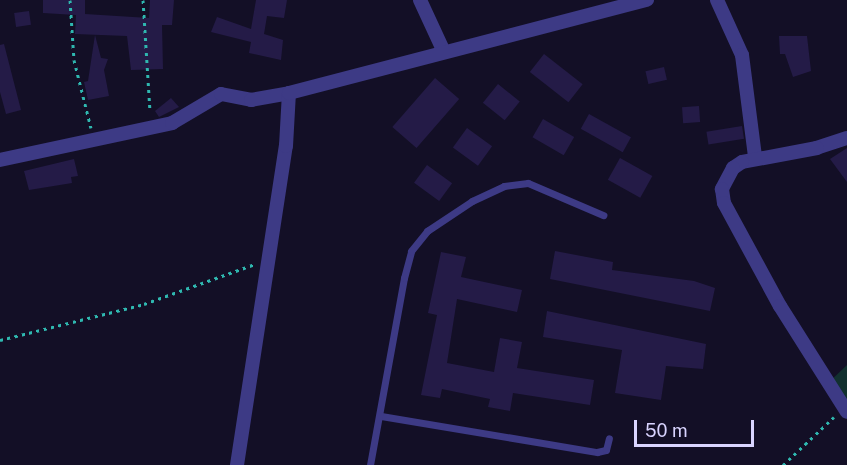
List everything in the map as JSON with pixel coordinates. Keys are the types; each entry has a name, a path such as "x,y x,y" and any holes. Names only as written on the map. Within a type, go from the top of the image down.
{"street":[{"path":"420,0 444,52"},
{"path":"0,160 93,138 172,123 221,94 251,100 289,93 647,0"},
{"path":"717,0 742,55 755,157"},
{"path":"237,465 286,146 289,93"},
{"path":"846,410 780,306 724,203 722,189 733,168 755,157 817,148 847,138"}],"lane":[{"path":"370,465 381,416 404,278 411,251 427,231 448,214 493,191 528,183 603,215"},
{"path":"381,416 597,452 606,450 609,438"}],"path":[{"path":"70,0 74,60 93,138"},
{"path":"142,0 150,129"},
{"path":"0,340 144,304 268,260"},
{"path":"783,465 846,410"}],"green space":[{"path":"847,365 847,414 827,384"}],"building":[{"path":"43,0 85,0 85,14 149,18 150,0 174,0 172,25 162,25 163,69 131,70 127,36 75,34 76,15 43,13"},
{"path":"256,0 287,0 284,18 267,16 264,34 283,40 281,60 249,53 251,42 211,32 217,17 251,29"},
{"path":"29,11 31,25 16,27 14,13"},
{"path":"95,35 101,58 108,59 104,70 109,96 88,100 84,82 88,81"},
{"path":"779,36 807,36 811,71 793,77 785,54 780,54"},
{"path":"4,44 21,110 6,114 0,92 0,45"},
{"path":"544,54 583,84 568,102 530,72"},
{"path":"664,67 667,80 648,84 645,71"},
{"path":"435,78 459,99 417,148 392,127"},
{"path":"498,84 520,102 505,120 483,103"},
{"path":"171,98 179,107 159,117 155,111"},
{"path":"699,106 700,122 683,123 682,107"},
{"path":"589,114 631,137 623,152 581,129"},
{"path":"543,119 574,137 564,155 532,137"},
{"path":"742,126 744,139 708,144 706,132"},
{"path":"467,128 492,146 478,166 453,147"},
{"path":"847,148 847,182 830,159"},
{"path":"620,158 652,176 640,198 608,180"},
{"path":"74,159 78,176 71,177 72,183 29,190 24,171"},
{"path":"427,165 452,183 439,201 414,183"},
{"path":"555,251 613,262 612,270 694,281 715,288 710,311 550,279"},
{"path":"441,252 466,257 461,277 522,290 517,312 457,299 447,363 494,372 500,338 522,342 517,368 594,380 590,405 513,393 510,411 488,407 490,399 442,389 440,398 421,395 437,315 428,313"},
{"path":"547,311 706,344 703,369 666,366 661,400 615,393 622,350 543,337"}]}
